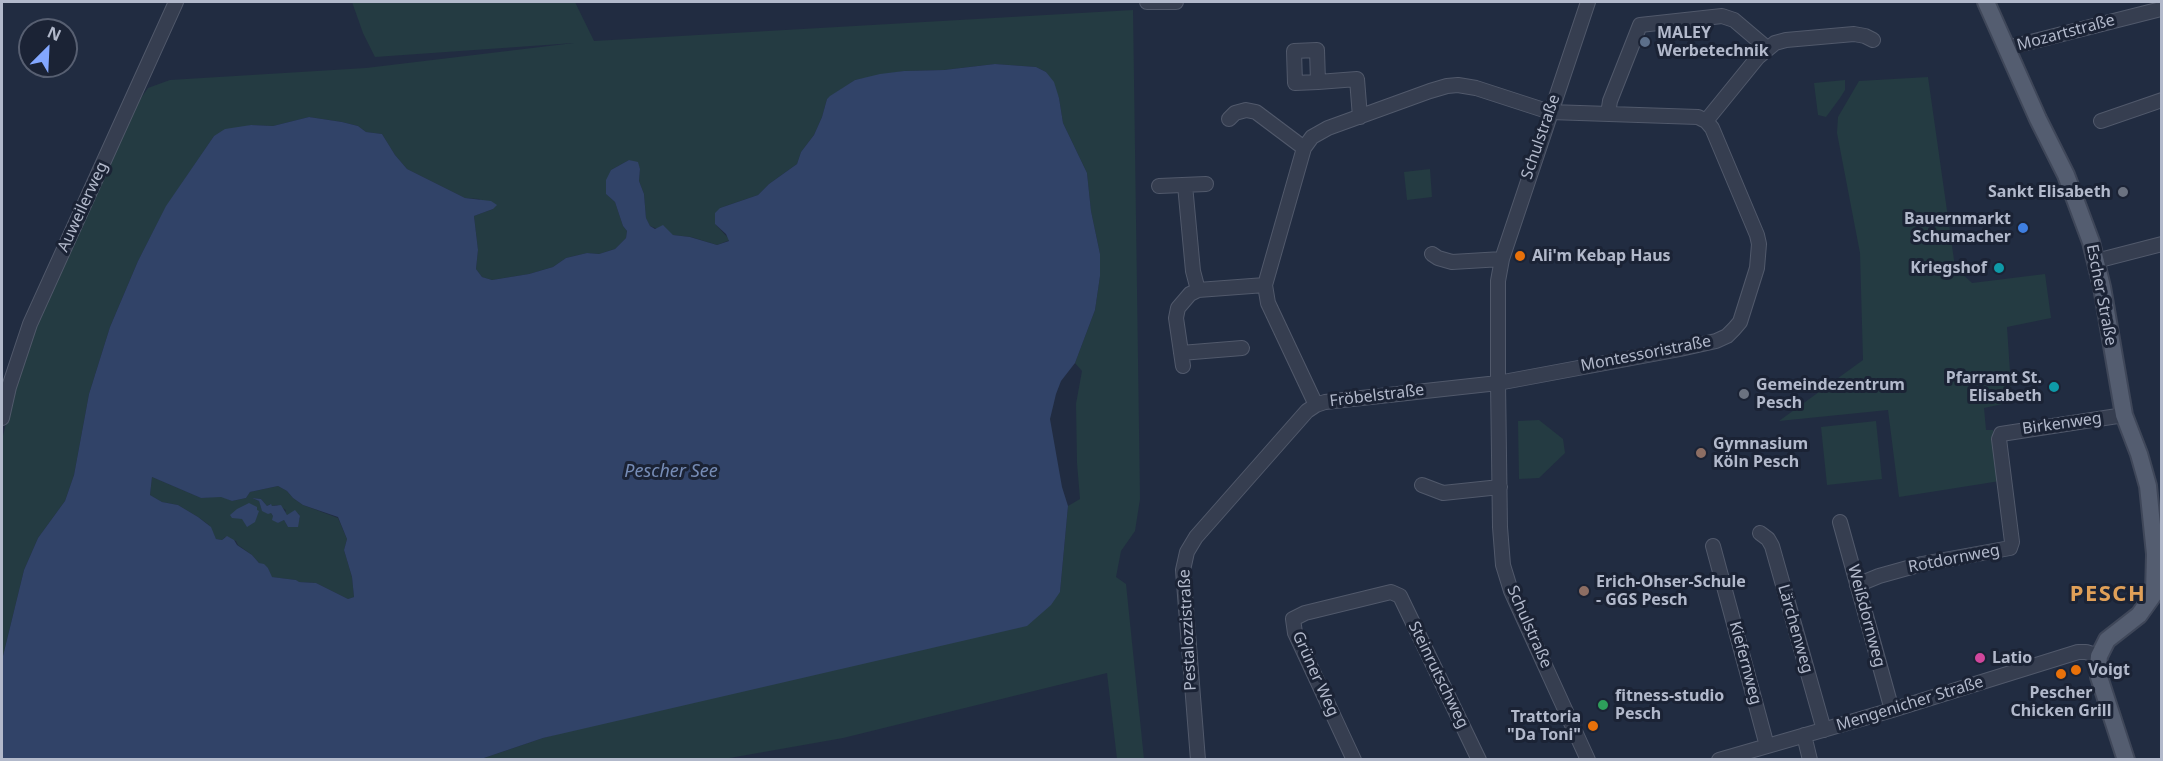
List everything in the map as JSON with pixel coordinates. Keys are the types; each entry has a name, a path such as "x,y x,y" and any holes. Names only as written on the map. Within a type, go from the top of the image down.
{"main road":[{"name":"Escher Straße","path":"1986,2 2045,135 2066,176 2096,261 2124,415 2145,475 2152,518 2155,603"},
{"path":"2126,759 2099,677 2099,656 2108,640 2155,603"}],"street":[{"name":"Auweilerweg","path":"2,418 9,387 30,324 176,2"},
{"path":"1147,2 1176,2"},
{"path":"1578,2 1583,16"},
{"name":"Schulstraße","path":"1588,2 1502,259 1498,281 1501,543 1505,574 1588,759"},
{"name":"Mozartstraße","path":"2007,48 2161,10"},
{"path":"1608,114 1610,101 1640,26 1722,16 1734,20 1767,48"},
{"path":"1229,119 1235,113 1246,110 1256,112 1304,148 1312,137 1328,128 1430,91 1458,85 1476,88 1550,112 1698,117 1706,121 1767,48 1786,40 1854,34 1873,40"},
{"path":"1318,82 1357,80 1360,117"},
{"path":"2101,121 2162,100"},
{"name":"Montessoristraße","path":"1498,382 1703,344 1727,336 1740,322 1757,268 1759,244 1712,128 1706,121"},
{"name":"Fröbelstraße","path":"1304,148 1265,285 1268,303 1316,405 1498,382"},
{"path":"1159,186 1206,184"},
{"path":"1185,185 1193,271 1198,290"},
{"path":"2096,261 2162,243"},
{"path":"1432,254 1444,261 1452,262 1502,259"},
{"path":"1242,348 1182,359 1176,318 1179,308 1190,294 1198,290 1265,285"},
{"name":"Pestalozzistraße","path":"1198,759 1183,570 1187,552 1196,537 1307,411 1316,405"},
{"name":"Birkenweg","path":"2001,434 2124,415"},
{"name":"Rotdornweg","path":"1857,585 1879,576 1922,564 2010,548 2012,542 1999,439 2001,434"},
{"path":"1422,485 1443,493 1500,488"},
{"name":"Weißdornweg","path":"1840,522 1892,710"},
{"name":"Lärchenweg","path":"1760,533 1768,539 1772,546 1824,730"},
{"name":"Kiefernweg","path":"1713,546 1767,746"},
{"name":"Grüner Weg","path":"1354,759 1295,633 1293,619 1305,613 1391,592 1395,593"},
{"name":"Steinrutschweg","path":"1395,593 1400,596 1479,759"},
{"name":"Mengenicher Straße","path":"1719,759 1892,710 2078,652 2099,656"},
{"path":"1804,735 1809,759"}],"shaded area":[{"path":"352,2 575,2 594,41 1133,10 1140,499 1135,531 1121,551 1116,577 1126,584 1144,759 1117,759 1107,673 843,738 724,759 481,759 543,738 1060,592 1068,506 1080,499 1076,404 1082,371 1075,363 1095,310 1100,276 1100,254 1091,211 1087,173 1063,123 1059,98 1046,72 1036,67 995,64 944,70 904,71 855,80 827,99 814,135 801,152 797,164 758,195 720,208 715,224 730,240 717,245 691,237 673,235 650,226 646,218 644,194 639,181 640,168 629,160 611,170 606,194 615,202 627,231 626,238 615,249 599,254 587,253 566,258 553,267 529,274 492,280 482,277 476,269 478,250 474,216 493,209 479,199 465,198 407,169 382,134 366,132 358,126 342,122 309,117 273,126 251,125 214,136 166,207 138,261 110,327 89,394 74,475 65,501 38,538 24,570 2,660 2,440 14,391 41,312 132,111 148,88 170,80 366,68 574,43 375,57 363,33"},
{"path":"1928,77 1955,267 1972,283 2045,274 2051,318 2007,327 2012,402 1984,408 1986,430 1993,430 2000,481 1899,497 1888,410 1779,421 1863,360 1860,253 1837,133 1838,117 1859,81"},
{"path":"1845,80 1845,90 1826,117 1818,115 1814,83"},
{"path":"1430,169 1432,197 1407,200 1404,172"},
{"path":"1539,420 1563,439 1565,453 1539,478 1519,479 1518,421"},
{"path":"1876,421 1882,479 1827,485 1821,427"},
{"path":"152,477 201,498 221,496 232,501 246,498 250,492 278,486 303,505 338,518 347,539 344,550 352,577 354,597 348,599 316,583 271,577 268,568 259,563 236,541 225,537 222,540 216,539 209,525 198,517 178,505 162,502 150,495","holes":["252,498 261,499 267,506 277,505 286,510 287,515 298,513 300,518 296,527 288,527 284,520 278,523 271,513 262,510 259,501"]}],"water":[{"name":"Pescher See","path":"995,64 1036,67 1046,72 1054,82 1063,123 1087,173 1091,211 1100,254 1100,276 1095,310 1075,363 1061,381 1050,419 1062,487 1068,506 1060,592 1051,605 1027,626 543,738 481,759 2,759 2,660 24,570 38,538 65,501 74,475 89,394 110,327 138,261 166,206 214,136 225,129 251,125 273,126 309,117 342,122 358,126 366,132 382,134 407,169 465,198 491,201 497,205 493,209 474,216 478,250 476,269 482,277 492,280 529,274 553,267 566,258 587,253 599,254 615,249 626,238 627,231 615,202 606,194 606,180 611,170 629,160 638,162 639,181 644,194 646,218 650,226 655,229 663,225 673,235 690,237 717,245 729,241 726,234 715,224 715,213 720,208 758,195 797,164 801,152 814,135 830,96 855,80 880,74","holes":["152,477 201,498 221,497 232,501 246,498 250,492 278,486 303,505 338,517 347,539 344,550 352,577 354,597 348,599 316,583 272,577 264,564 259,563 234,540 227,536 222,540 216,539 211,527 198,517 178,505 162,502 150,495"]},
{"path":"252,498 261,499 267,506 281,505 287,515 295,510 300,516 298,527 288,527 284,520 278,523 272,520 271,513 262,511 259,501"},
{"path":"249,503 257,507 259,511 255,522 247,527 242,519 232,518 230,515"}],"place":[{"name":"MALEY Werbetechnik","path":"1645,42"},
{"name":"Sankt Elisabeth","path":"2123,192"},
{"name":"Bauernmarkt Schumacher","path":"2023,228"},
{"name":"Ali'm Kebap Haus","path":"1520,256"},
{"name":"Kriegshof","path":"1999,268"},
{"name":"Pfarramt St. Elisabeth","path":"2054,387"},
{"name":"Gemeindezentrum Pesch","path":"1744,394"},
{"name":"Gymnasium Köln Pesch","path":"1701,453"},
{"name":"Erich-Ohser-Schule - GGS Pesch","path":"1584,591"},
{"name":"Latio","path":"1980,658"},
{"name":"Voigt","path":"2076,670"},
{"name":"Pescher Chicken Grill","path":"2061,674"},
{"name":"fitness-studio Pesch","path":"1603,705"},
{"name":"Trattoria \"Da Toni\"","path":"1593,726"}],"district":[{"name":"PESCH","path":"2108,595"}]}
